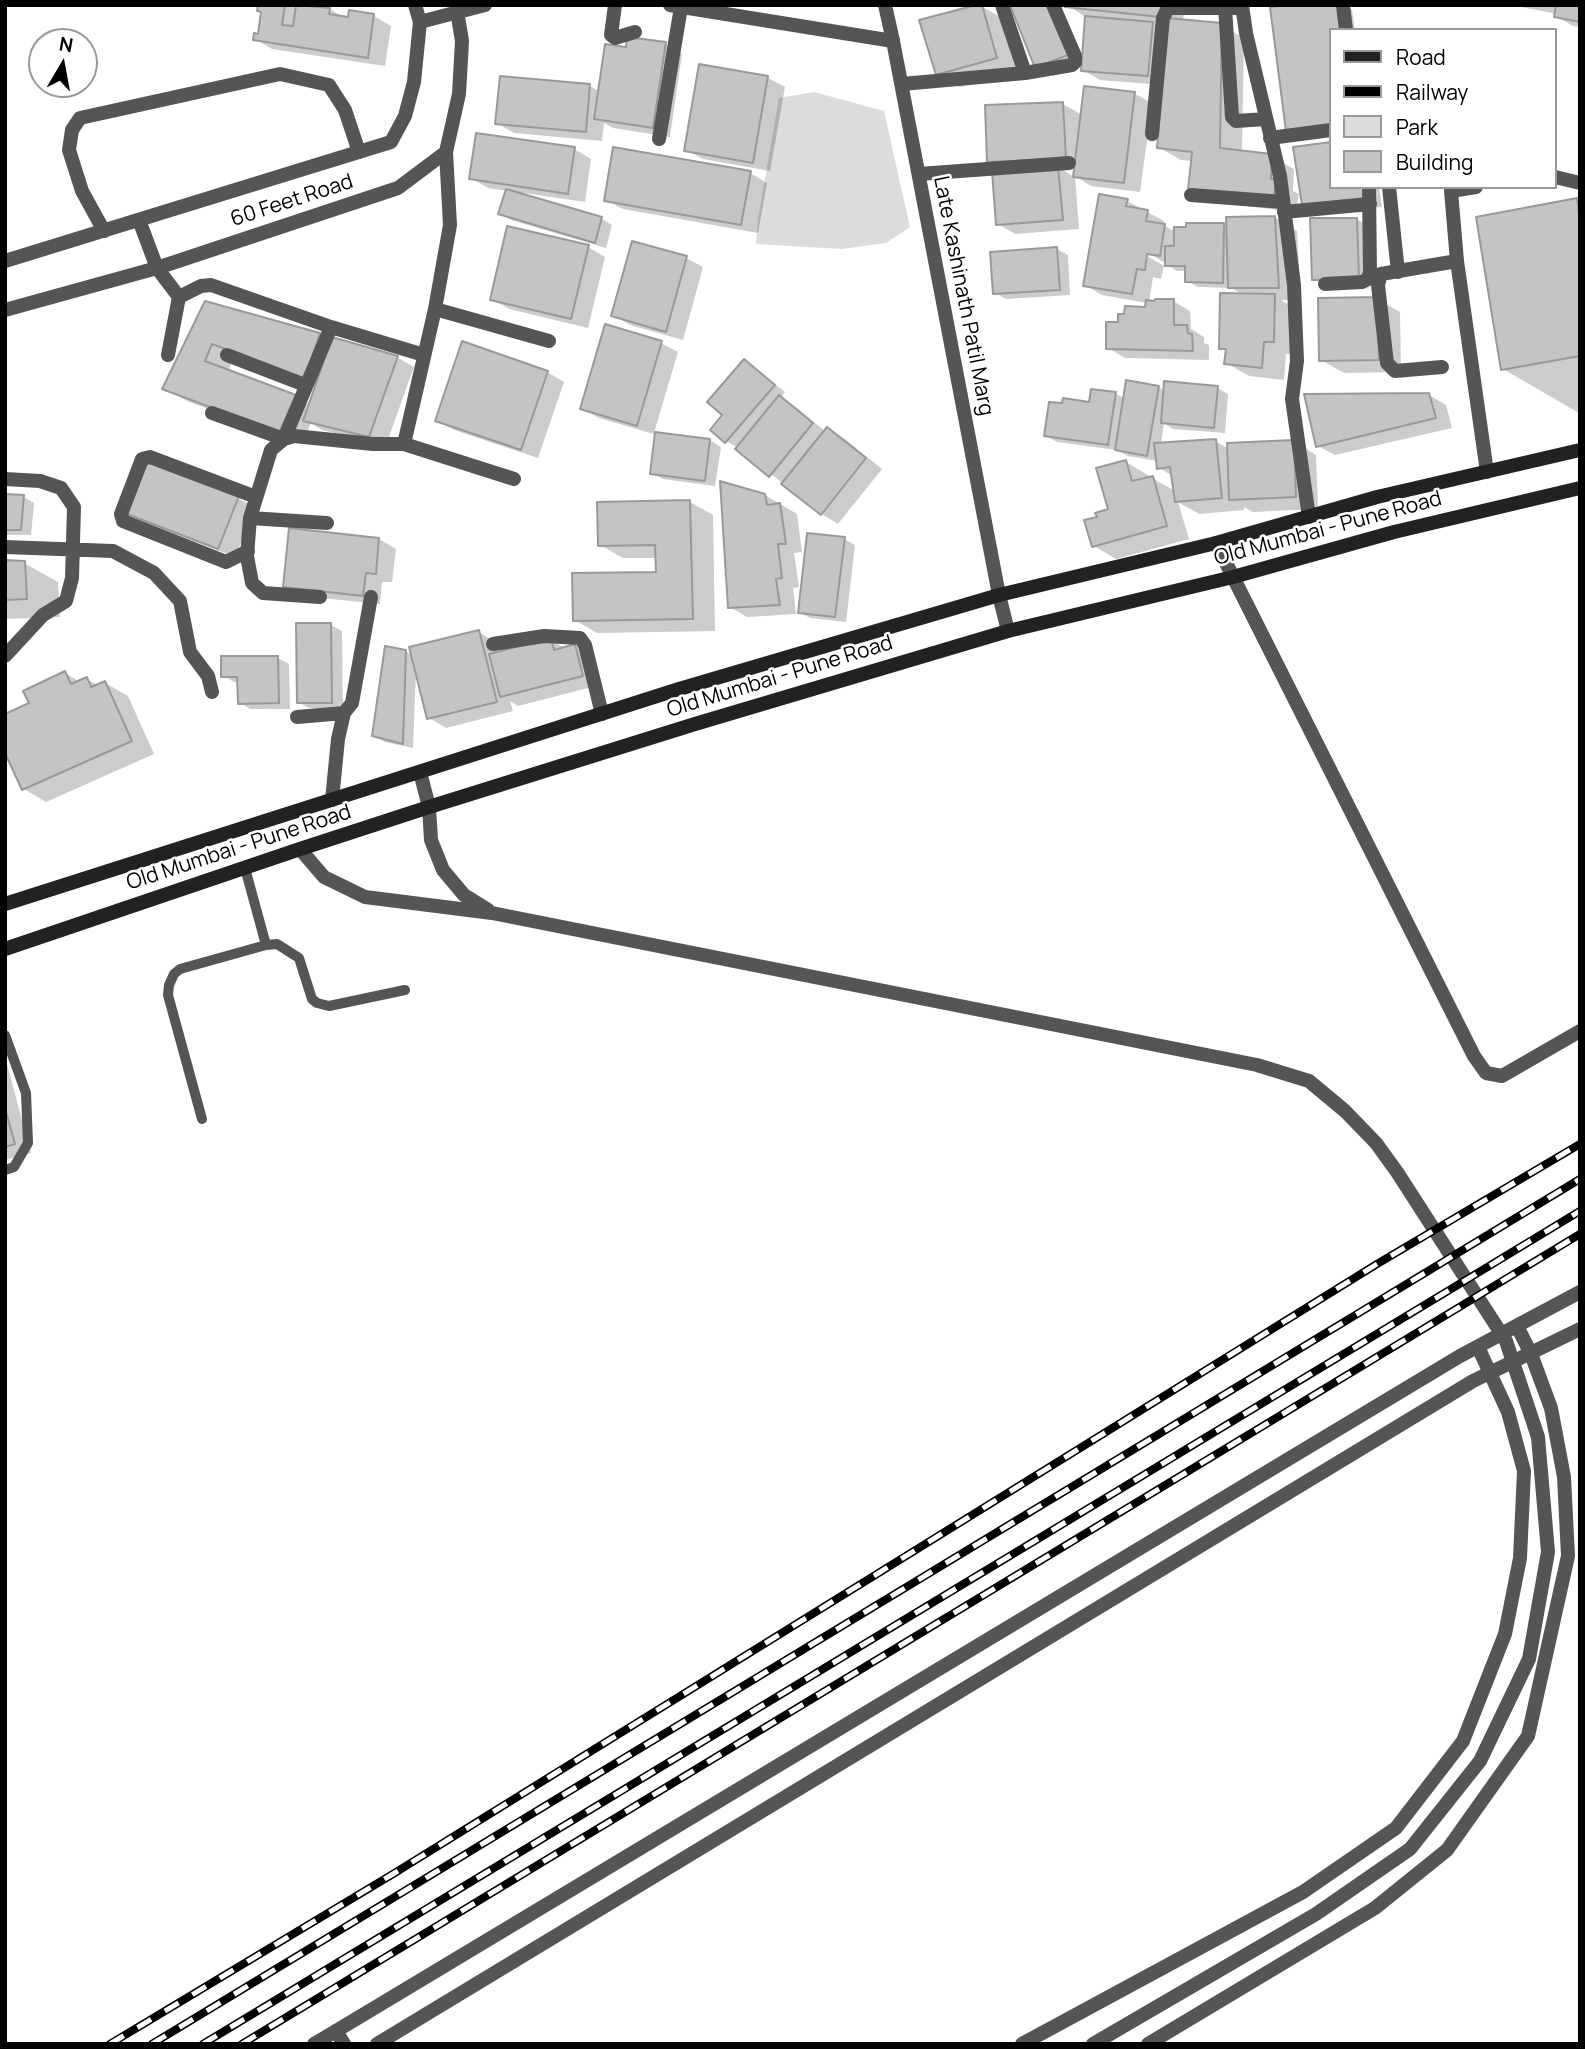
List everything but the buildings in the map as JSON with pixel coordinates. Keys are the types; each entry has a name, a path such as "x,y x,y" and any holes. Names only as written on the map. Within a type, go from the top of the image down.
{"main road":[{"name":"Old Mumbai - Pune Road","path":"5,904 602,714 999,595 1216,543 1377,497 1580,450"},
{"name":"Old Mumbai - Pune Road","path":"5,948 429,807 1008,631 1233,577 1394,532 1580,488"}],"street":[{"name":"60 Feet Road","path":"5,261 391,142 405,116 415,82 419,22 415,5"},
{"path":"419,22 457,8 485,5"},
{"path":"615,5 611,36 615,38 635,32"},
{"name":"Late Kashinath Patil Marg","path":"885,5 1008,631"},
{"path":"1002,5 1025,73"},
{"path":"902,84 1025,73 1072,65 1075,56 1054,5"},
{"path":"1343,5 1346,28"},
{"path":"659,139 675,6 893,41"},
{"path":"1152,134 1163,18 1168,8 1242,6 1280,176 1294,285 1297,361 1292,399 1309,517"},
{"path":"1225,7 1232,117 1236,121 1266,119"},
{"path":"404,444 435,309 450,225 446,152 459,94 462,41 457,8"},
{"path":"104,231 82,191 69,150 72,130 80,118 280,74 329,85 345,110 359,152"},
{"path":"1270,138 1330,130"},
{"name":"60 Feet Road","path":"5,310 157,268 398,188 446,152"},
{"path":"919,174 1069,163"},
{"path":"1557,177 1580,183"},
{"path":"1325,284 1362,282 1368,279 1369,189"},
{"path":"1389,189 1398,272"},
{"path":"1451,189 1457,261 1487,472"},
{"path":"1191,195 1283,207 1370,204"},
{"path":"139,220 157,268 179,297 168,355"},
{"path":"1442,367 1395,371 1387,363 1378,285 1381,274 1457,261"},
{"path":"179,297 201,286 211,285 331,327 424,355"},
{"path":"435,309 549,341"},
{"path":"284,439 331,327"},
{"path":"227,355 305,385"},
{"path":"212,414 284,439"},
{"path":"320,597 263,593 252,583 248,551 250,518 271,450 284,439 294,436 404,444 514,480"},
{"path":"248,551 226,562 123,521 121,514 142,459 150,457 256,497"},
{"path":"5,479 40,481 61,488 74,507 72,578 66,601 43,615 5,656"},
{"path":"250,518 327,523"},
{"path":"1216,543 1468,1044 1486,1073 1502,1076 1580,1031"},
{"path":"5,547 113,551 154,573 180,601 190,652 208,676 212,692"},
{"path":"332,800 338,739 344,713 352,703 371,597"},
{"path":"493,644 544,636 580,638 585,645 602,714"},
{"path":"297,717 344,713"},
{"path":"420,772 429,807 431,840 443,870 464,895 492,913"},
{"path":"300,849 324,877 365,897 492,913 1257,1065 1309,1081 1345,1111 1376,1143 1506,1341 1538,1437 1548,1552 1529,1659 1480,1761 1410,1849 1316,1914 1093,2044"},
{"path":"314,2044 340,2037 1478,1347 1580,1292"},
{"path":"1148,2044 1375,1908 1447,1850 1528,1736 1568,1556 1564,1477 1552,1408 1531,1353 1517,1326"},
{"path":"377,2044 1472,1381 1580,1329"},
{"path":"1022,2044 1303,1892 1396,1828 1463,1741 1506,1634 1520,1558 1524,1471 1502,1397 1478,1347"},
{"path":"1502,1397 1542,1382"}],"lane":[{"path":"245,867 266,945"},
{"path":"202,1119 168,995 174,974 180,969 277,944 299,958 312,999 317,1003 328,1006 405,990"},
{"path":"5,1035 26,1093 28,1143 14,1167 5,1170"}],"green space":[{"path":"814,92 884,111 910,227 886,243 842,249 756,244 779,98"}],"railway":[{"path":"110,2044 393,1874 1377,1264 1580,1144"},
{"path":"152,2044 1580,1179"},
{"path":"203,2044 1580,1211"},
{"path":"242,2044 1580,1234"}]}
